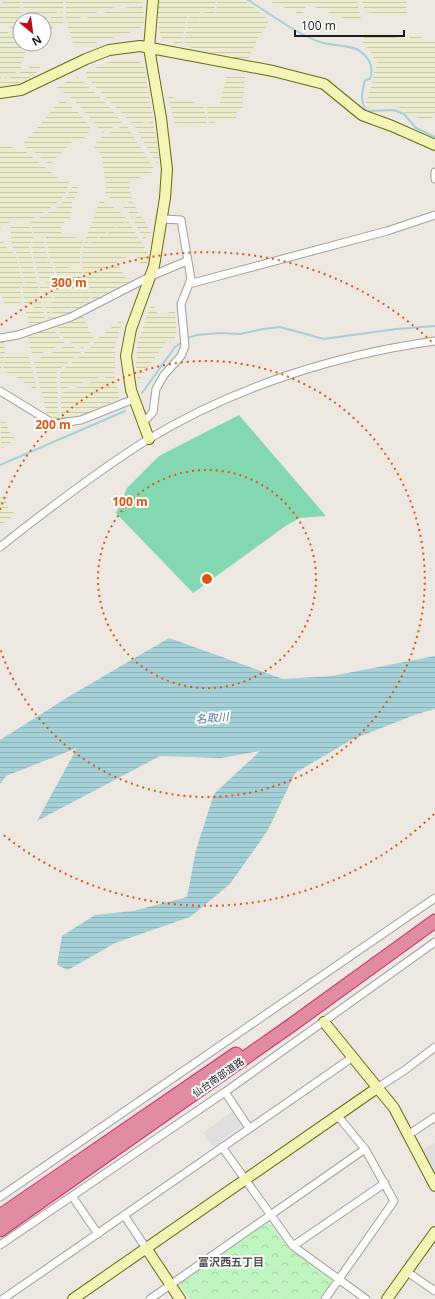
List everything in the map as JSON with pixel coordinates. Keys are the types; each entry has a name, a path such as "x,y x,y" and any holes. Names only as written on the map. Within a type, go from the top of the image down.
{"highway":[{"name":"仙台南部道路","path":"0,1216 435,916"},
{"name":"仙台南部道路","path":"0,1230 293,1024 435,921"}],"street":[{"path":"148,439 127,375 126,356 131,329 154,266 163,219 166,170 161,118 149,48 153,0"},
{"path":"0,93 21,90 86,59 109,50 124,47 149,48 280,73 324,84 362,115 392,126 435,146"},
{"path":"435,172 435,179"},
{"path":"189,284 387,230 435,215"},
{"path":"142,424 153,412 156,389 164,375 181,356 185,346 181,304 191,279 181,220 163,219"},
{"path":"0,338 18,335 71,317 151,276 188,261"},
{"path":"0,546 75,488 148,439 210,407 268,382 343,359 435,341"},
{"path":"0,391 54,424 81,420 134,400"},
{"path":"0,1197 435,898"},
{"path":"0,1245 225,1092 435,942"},
{"path":"324,1022 394,1108 435,1186"},
{"path":"73,1299 435,1047"},
{"path":"3,1299 353,1057"},
{"path":"225,1092 249,1128"},
{"path":"325,1299 394,1201 365,1149 337,1115"},
{"path":"408,1135 435,1117"},
{"path":"222,1147 293,1246 366,1299"},
{"path":"150,1299 365,1149"},
{"path":"293,1246 385,1183"},
{"path":"72,1196 98,1234"},
{"path":"124,1215 180,1299"},
{"path":"387,1299 435,1232"},
{"path":"406,1271 435,1291"}],"green space":[{"path":"7,0 21,0 20,7 22,12 12,12 12,28 0,24 0,4"},
{"path":"23,0 63,0 63,9 52,15 52,12 26,12 22,5"},
{"path":"66,0 144,0 144,2 111,8 66,22"},
{"path":"158,0 216,0 214,14 200,12 199,20 187,17 182,45 164,40 160,36 160,28 158,27"},
{"path":"218,0 241,0 247,2 268,19 268,24 258,38 247,61 184,46 188,19 199,21 201,13 215,15"},
{"path":"266,0 357,0 361,20 345,19 307,4 302,15"},
{"path":"362,0 406,0 407,17 365,12"},
{"path":"143,5 144,24 138,30 82,47 74,47 67,23 118,9"},
{"path":"62,12 64,22 52,28 52,17"},
{"path":"0,29 12,34 12,52 26,52 20,66 22,69 6,78 0,75"},
{"path":"365,33 408,39 412,35 435,41 435,114 433,114 431,121 407,115 400,108 393,106 381,105 368,108 366,105 377,62 368,48 362,46"},
{"path":"132,58 144,65 153,119 134,126 87,78 86,72 111,61"},
{"path":"37,63 42,64 35,75 14,85 0,87 0,77 6,80"},
{"path":"227,75 245,77 242,110 237,109 236,120 209,123 206,104 219,107"},
{"path":"78,77 109,106 122,122 103,133 74,100 56,87"},
{"path":"168,96 204,105 207,123 179,127 178,124 175,125"},
{"path":"62,99 79,113 91,129 81,143 75,139 49,165 31,149 21,146"},
{"path":"153,121 159,162 156,163 135,127"},
{"path":"126,124 155,171 128,183 132,198 122,203 121,201 117,202 105,195 106,184 101,154 93,146 102,137"},
{"path":"0,144 25,151 57,177 70,183 62,199 46,211 31,220 10,222 0,228"},
{"path":"73,185 79,188 72,203 71,216 69,220 61,224 61,235 84,239 80,253 80,266 64,268 64,270 81,268 93,303 74,313 71,307 65,275 72,314 54,321 49,303 55,301 51,281 57,280 55,266 50,259 45,235 35,237 30,223 58,207 65,200"},
{"path":"100,200 118,210 128,220 83,246"},
{"path":"132,201 138,212 132,218 127,209 121,206"},
{"path":"140,214 152,234 144,239 133,220"},
{"path":"128,221 150,256 147,264 140,264 134,253 117,263 129,283 94,303 82,266 83,247"},
{"path":"28,224 34,237 29,246 42,304 25,308 22,286 25,284 18,256 12,246 10,226"},
{"path":"0,237 7,248 16,255 23,283 20,285 22,302 6,307 2,296 0,296"},
{"path":"43,237 48,260 53,266 55,279 40,282 31,245 34,240"},
{"path":"49,282 52,300 44,303 39,284"},
{"path":"152,302 158,315 175,311 177,335 170,343 167,341 138,381 136,367 137,344"},
{"path":"48,303 52,319 49,322 44,304"},
{"path":"42,305 46,322 33,326 29,323 25,310"},
{"path":"82,315 93,338 87,346 82,348 64,339 57,328 59,325"},
{"path":"123,318 115,347 115,372 60,390 60,372 89,349 95,341"},
{"path":"54,327 58,336 65,343 33,357 27,334"},
{"path":"0,340 4,340 5,354 0,374"},
{"path":"68,345 82,351 57,371 59,420 47,415 34,361"},
{"path":"28,354 37,391 10,373 2,372 6,356 18,357"},
{"path":"115,374 119,397 118,399 84,415 61,420 61,393"},
{"path":"239,415 326,516 300,518 287,525 193,593 116,513 127,488 159,456"},
{"path":"1,421 11,424 7,428 15,439 5,447 1,448"},
{"path":"0,497 6,498 8,508 15,514 0,526"},
{"path":"265,1223 271,1224 290,1250 332,1279 332,1285 322,1299 190,1299 180,1285 182,1281"}],"shaded area":[{"path":"232,1112 241,1123 240,1127 213,1147 203,1133"},
{"path":"435,1143 435,1176 421,1151"}],"water":[{"name":"名取川","path":"169,638 283,679 332,676 435,656 435,709 417,714 351,740 295,773 268,830 230,884 190,917 115,943 68,970 57,965 62,936 95,915 133,911 187,897 196,850 214,794 260,751 221,758 160,756 37,821 77,748 6,776 0,784 0,740 68,697"}],"waterway":[{"path":"248,0 284,24 304,35 323,43 354,48 361,52 369,61 372,71 370,79 365,80 362,92 362,100 366,111 394,110 404,114 416,128 435,137"},
{"path":"188,338 197,335 219,333 240,334 280,327 324,339 396,329 435,326"},
{"path":"142,393 175,347 182,342"},
{"path":"0,465 125,411"}],"district":[{"name":"富沢西五丁目","path":"231,1262"}]}
